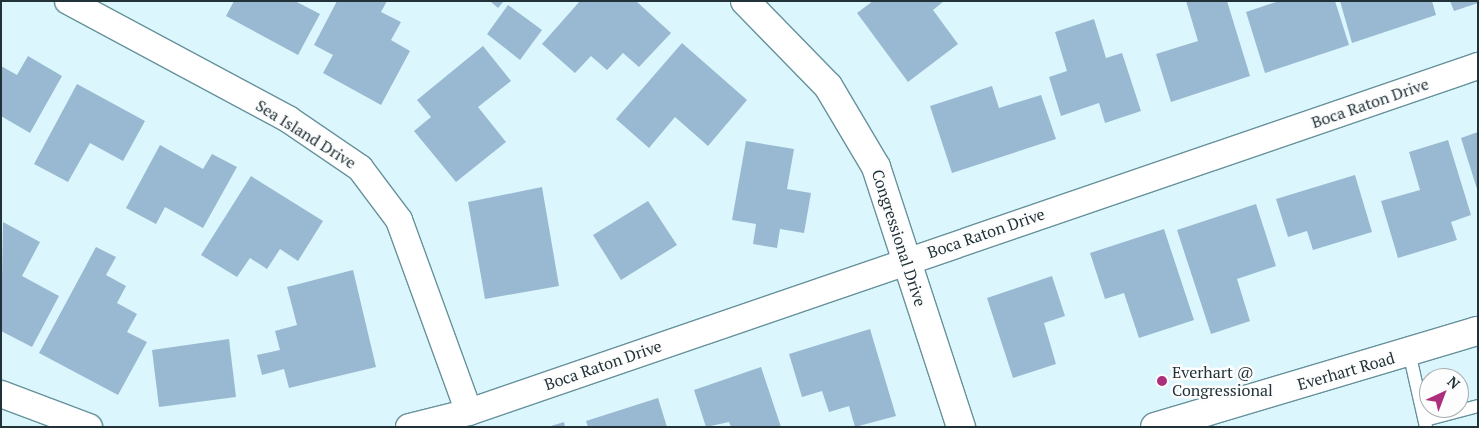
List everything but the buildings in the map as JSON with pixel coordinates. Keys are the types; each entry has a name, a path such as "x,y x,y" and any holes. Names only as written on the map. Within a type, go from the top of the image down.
{"street":[{"name":"Sea Island Drive","path":"68,1 288,119 360,168 399,220 469,412"},
{"name":"Congressional Drive","path":"745,1 828,86 876,167 961,427"},
{"name":"Boca Raton Drive","path":"408,427 469,412 907,260 1478,66"},
{"name":"Everhart Road","path":"1156,427 1478,331"},
{"path":"3,401 89,427"}],"lane":[{"path":"1410,352 1425,424 1478,406"}],"place":[{"name":"Everhart @ Congressional","path":"1162,381"}]}
